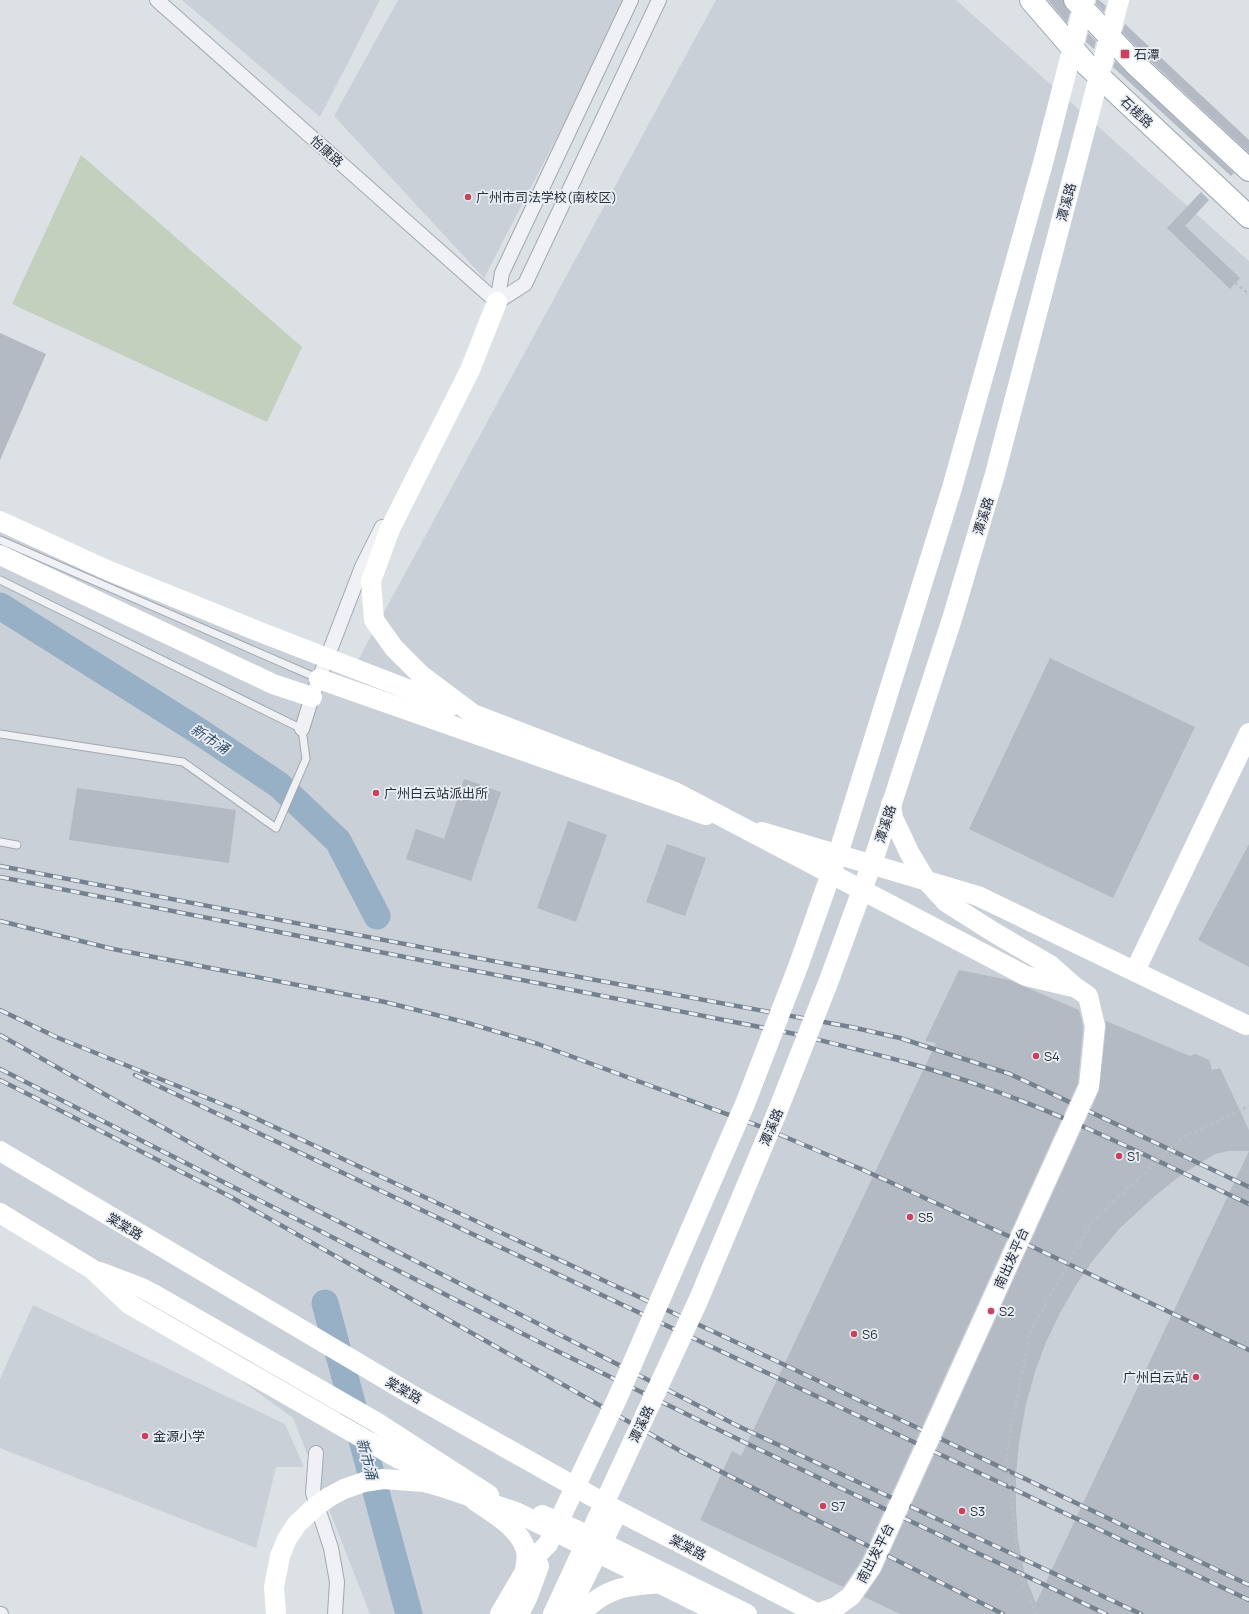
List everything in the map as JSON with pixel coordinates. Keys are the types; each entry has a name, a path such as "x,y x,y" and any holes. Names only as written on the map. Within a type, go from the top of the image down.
{"main road":[{"name":"石槎路","path":"1031,0 1087,65 1249,217"},
{"path":"1075,0 1136,65 1249,170"}],"street":[{"name":"怡康路","path":"157,0 497,302"},
{"path":"473,714 422,675 394,648 374,620 371,581 390,529 470,370 497,302 502,273 631,0"},
{"path":"302,729 312,697 362,567 497,302 525,284 659,0"},
{"path":"512,1612 531,1561 548,1544 617,1399 745,1104 799,964 837,856 952,488 1044,163 1085,0"},
{"name":"潭溪路","path":"553,1614 698,1301 776,1115 828,983 876,852 952,620 995,474 1119,0"},
{"name":"南出发平台","path":"817,1614 832,1610 852,1596 871,1566 1089,1086 1095,1026 1088,996 1075,987 1050,965 994,933 946,902 925,879 910,854 893,818 890,797 893,777 972,516 1049,219 1082,140"},
{"path":"0,521 107,570 265,634 675,792 1026,976 1075,987"},
{"path":"0,555 273,684 312,697"},
{"path":"319,679 711,817 978,896 1246,1025"},
{"path":"1135,971 1249,733"},
{"name":"棠棠路","path":"0,1151 412,1395 571,1483 618,1511 817,1614"},
{"path":"0,1213 92,1269 142,1288 376,1422 516,1512 721,1614"},
{"path":"92,1269 129,1304 399,1459 555,1520 746,1614"},
{"path":"316,1453 313,1493 332,1555 337,1582 335,1614"},
{"path":"438,1475 506,1523 518,1536 526,1551 526,1567 512,1612"},
{"path":"276,1614 274,1587 280,1556 287,1539 297,1524 315,1507 344,1489 364,1482 383,1479 424,1482 516,1512"},
{"path":"512,1612 571,1483"},
{"path":"567,1614 618,1511"},
{"path":"581,1614 592,1602 614,1590 640,1584 681,1582"}],"lane":[{"path":"0,540 319,679"},
{"path":"0,580 302,729 306,759 276,828 183,762 0,734"},
{"path":"0,842 17,845"}],"path":[{"path":"1235,283 1249,294"},
{"path":"1037,1614 1021,1579 1006,1455 1030,1332 1091,1222 1183,1137 1249,1106"}],"shaded area":[{"path":"182,0 380,0 320,117"},
{"name":"广州市司法学校(南校区)","path":"398,0 628,0 484,278 334,116"},
{"name":"广州白云站","path":"716,0 956,0 1249,261 1249,1614 370,1614 293,1418 0,1206 0,523 357,662"},
{"name":"金源小学","path":"33,1305 285,1424 304,1467 276,1467 256,1548 0,1448 0,1379"}],"green space":[{"path":"81,155 302,347 267,422 12,304"}],"building":[{"path":"1048,0 1063,0 1070,13 1067,23"},
{"path":"1096,0 1099,0 1106,6 1104,12 1096,4"},
{"path":"1125,24 1249,140 1249,153 1145,56 1122,32"},
{"path":"1088,33 1096,41 1094,49 1086,42"},
{"path":"1115,61 1234,173 1231,176 1113,67"},
{"path":"1201,192 1209,200 1185,226 1240,278 1230,289 1167,228"},
{"path":"0,333 46,354 0,460"},
{"path":"1050,658 1195,727 1113,898 969,829"},
{"path":"464,779 501,792 471,881 406,859 416,829 444,839"},
{"path":"77,788 236,810 229,863 69,840"},
{"path":"568,821 607,835 576,922 537,908"},
{"path":"667,844 706,858 685,916 646,902"},
{"path":"1249,844 1249,967 1198,940"},
{"path":"959,970 1009,980 1079,1010 1083,1027 1078,1083 861,1561 843,1587 700,1520 732,1451 741,1456 936,1043 925,1041"},
{"path":"1106,1021 1190,1056 1196,1054 1209,1060 1212,1070 1220,1068 1249,1130 1249,1151 1249,1614 900,1614 864,1597 881,1572 1099,1091","holes":["1228,1151 1249,1151 1036,1603 1025,1576 1018,1540 1016,1475 1019,1443 1026,1404 1035,1372 1046,1342 1076,1285 1094,1259 1120,1228 1156,1195 1181,1175 1215,1154"]}],"waterway":[{"name":"新市涌","path":"0,606 200,732 279,785 338,841 377,916"},
{"name":"新市涌","path":"325,1303 409,1614"}],"railway":[{"path":"0,866 514,965 851,1027 900,1038 1010,1074 1249,1187"},
{"path":"0,877 795,1034 867,1052 939,1072 987,1088 1054,1114 1120,1143 1249,1204"},
{"path":"0,921 113,949 385,1002 468,1023 538,1044 764,1128 861,1169 1037,1249 1249,1350"},
{"path":"0,1010 56,1037 242,1112 770,1358 1249,1585"},
{"path":"0,1035 240,1171 738,1426 1141,1614"},
{"path":"0,1069 557,1351 752,1446 1106,1614"},
{"path":"135,1075 1249,1600"},
{"path":"0,1080 231,1197 684,1453 1003,1614"}],"place":[{"name":"石潭","path":"1125,54"},
{"name":"广州市司法学校(南校区)","path":"468,197"},
{"name":"广州白云站派出所","path":"376,793"},
{"name":"S4","path":"1036,1056"},
{"name":"S1","path":"1119,1156"},
{"name":"S5","path":"910,1217"},
{"name":"S2","path":"991,1311"},
{"name":"S6","path":"854,1334"},
{"name":"广州白云站","path":"1196,1377"},
{"name":"金源小学","path":"145,1436"},
{"name":"S7","path":"823,1506"},
{"name":"S3","path":"962,1511"}]}
